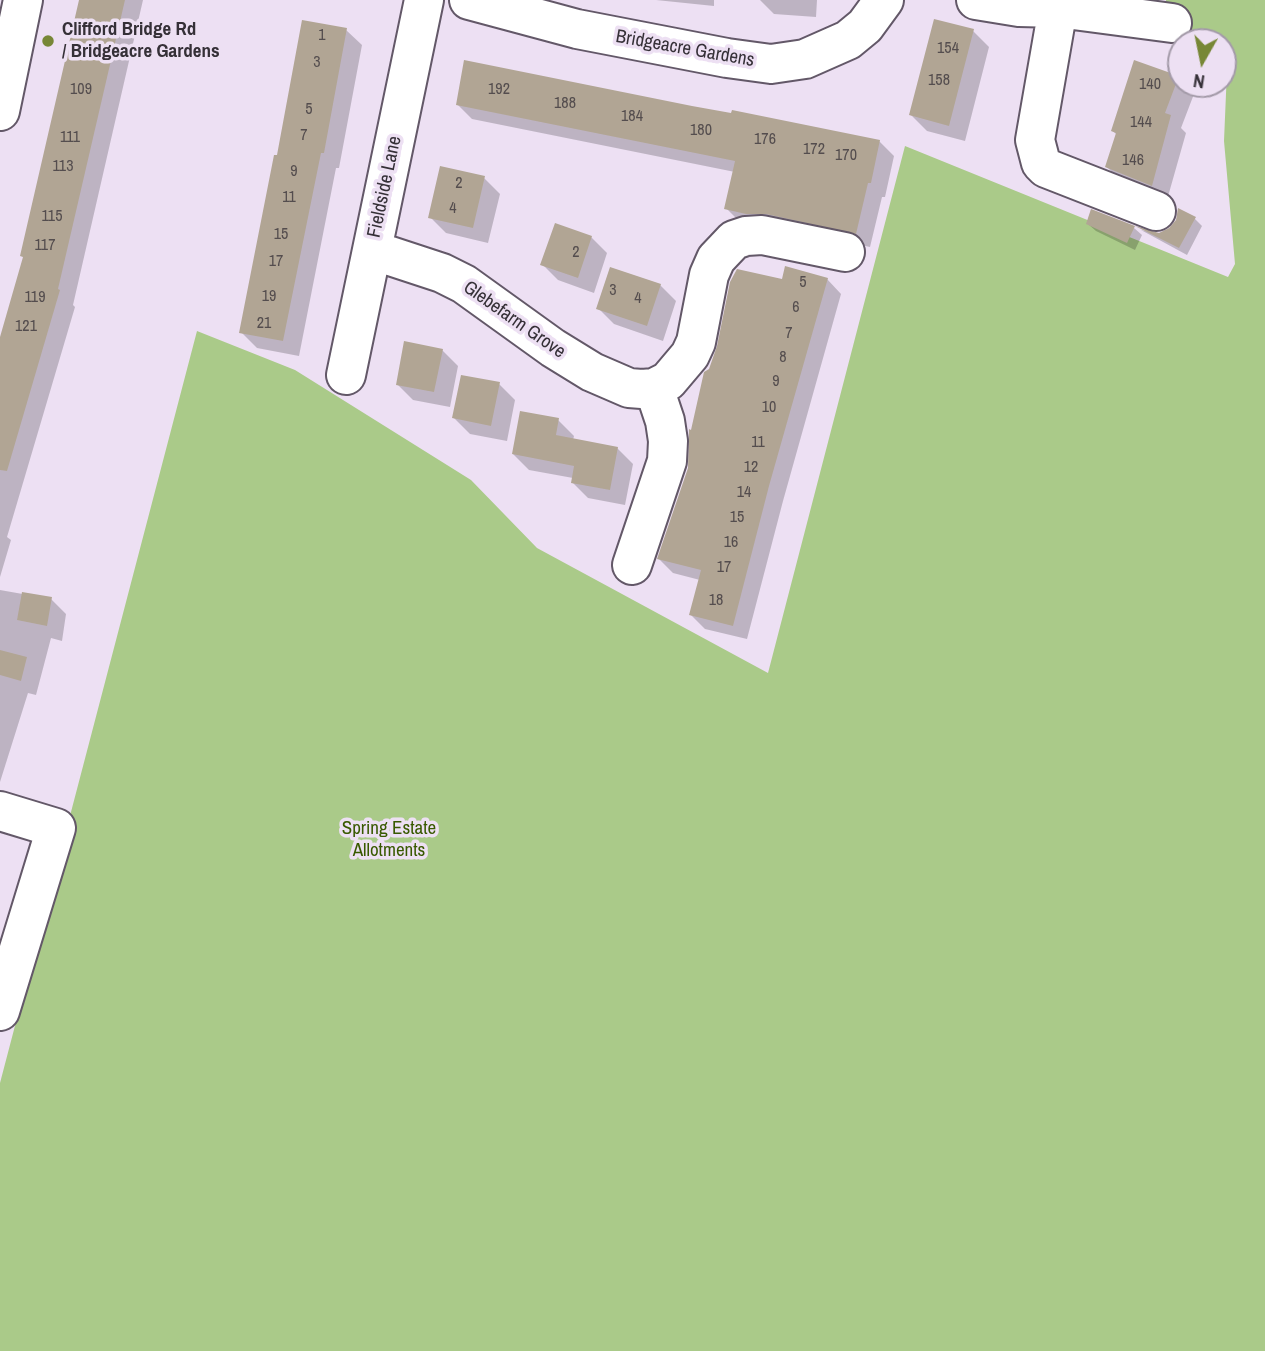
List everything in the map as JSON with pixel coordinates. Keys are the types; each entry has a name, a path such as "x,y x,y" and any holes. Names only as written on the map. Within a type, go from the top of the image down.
{"street":[{"path":"0,111 23,0"},
{"name":"Fieldside Lane","path":"346,375 425,0"},
{"name":"Bridgeacre Gardens","path":"469,0 577,29 771,64 805,59 848,40 865,26 884,0"},
{"path":"976,0 1172,23"},
{"path":"1058,8 1035,140 1041,163 1046,168 1156,211"},
{"path":"632,565 667,461 665,421 654,388 668,381 690,355 696,342 709,275 716,259 734,240 762,235 845,252"},
{"name":"Glebefarm Grove","path":"372,250 442,273 464,284 553,348 603,377 629,388 654,388"},
{"path":"0,811 56,828 0,1011"}],"green space":[{"name":"Spring Estate Allotments","path":"1166,0 1265,0 1265,1351 0,1351 0,1083 197,331 295,370 471,480 537,548 768,673 905,146 1228,277 1235,264 1224,141 1226,98 1237,98 1237,28 1175,28 1165,20"}],"building":[{"path":"79,0 125,0 58,289 60,290 7,471 0,470 0,337 23,257 20,256"},
{"path":"934,19 974,29 949,126 909,115"},
{"path":"302,20 347,28 324,153 321,153 283,341 239,333 274,155 277,155"},
{"path":"464,60 692,106 731,113 732,110 880,140 856,234 766,214 746,214 724,209 735,161 456,105"},
{"path":"1134,60 1167,72 1167,98 1171,98 1165,113 1171,115 1152,186 1105,167 1116,133 1111,131"},
{"path":"440,166 485,176 473,228 428,218"},
{"path":"1178,208 1196,217 1179,248 1135,226 1159,233 1169,228 1176,220"},
{"path":"1091,209 1135,226 1127,243 1086,224"},
{"path":"555,223 592,236 578,278 540,265"},
{"path":"785,266 828,278 769,486 733,626 689,615 701,570 657,559 688,468 689,429 691,430 704,372 709,369 717,346 730,282 737,269 782,279"},
{"path":"610,267 661,284 647,326 596,309"},
{"path":"404,341 443,349 434,392 396,385"},
{"path":"461,375 500,382 491,426 452,418"},
{"path":"520,411 559,418 556,435 618,447 610,490 571,483 574,466 512,454"},
{"path":"22,592 52,597 47,626 17,620"},
{"path":"0,650 27,657 21,681 0,675"}],"place":[{"name":"Clifford Bridge Rd / Bridgeacre Gardens","path":"48,41"}]}
